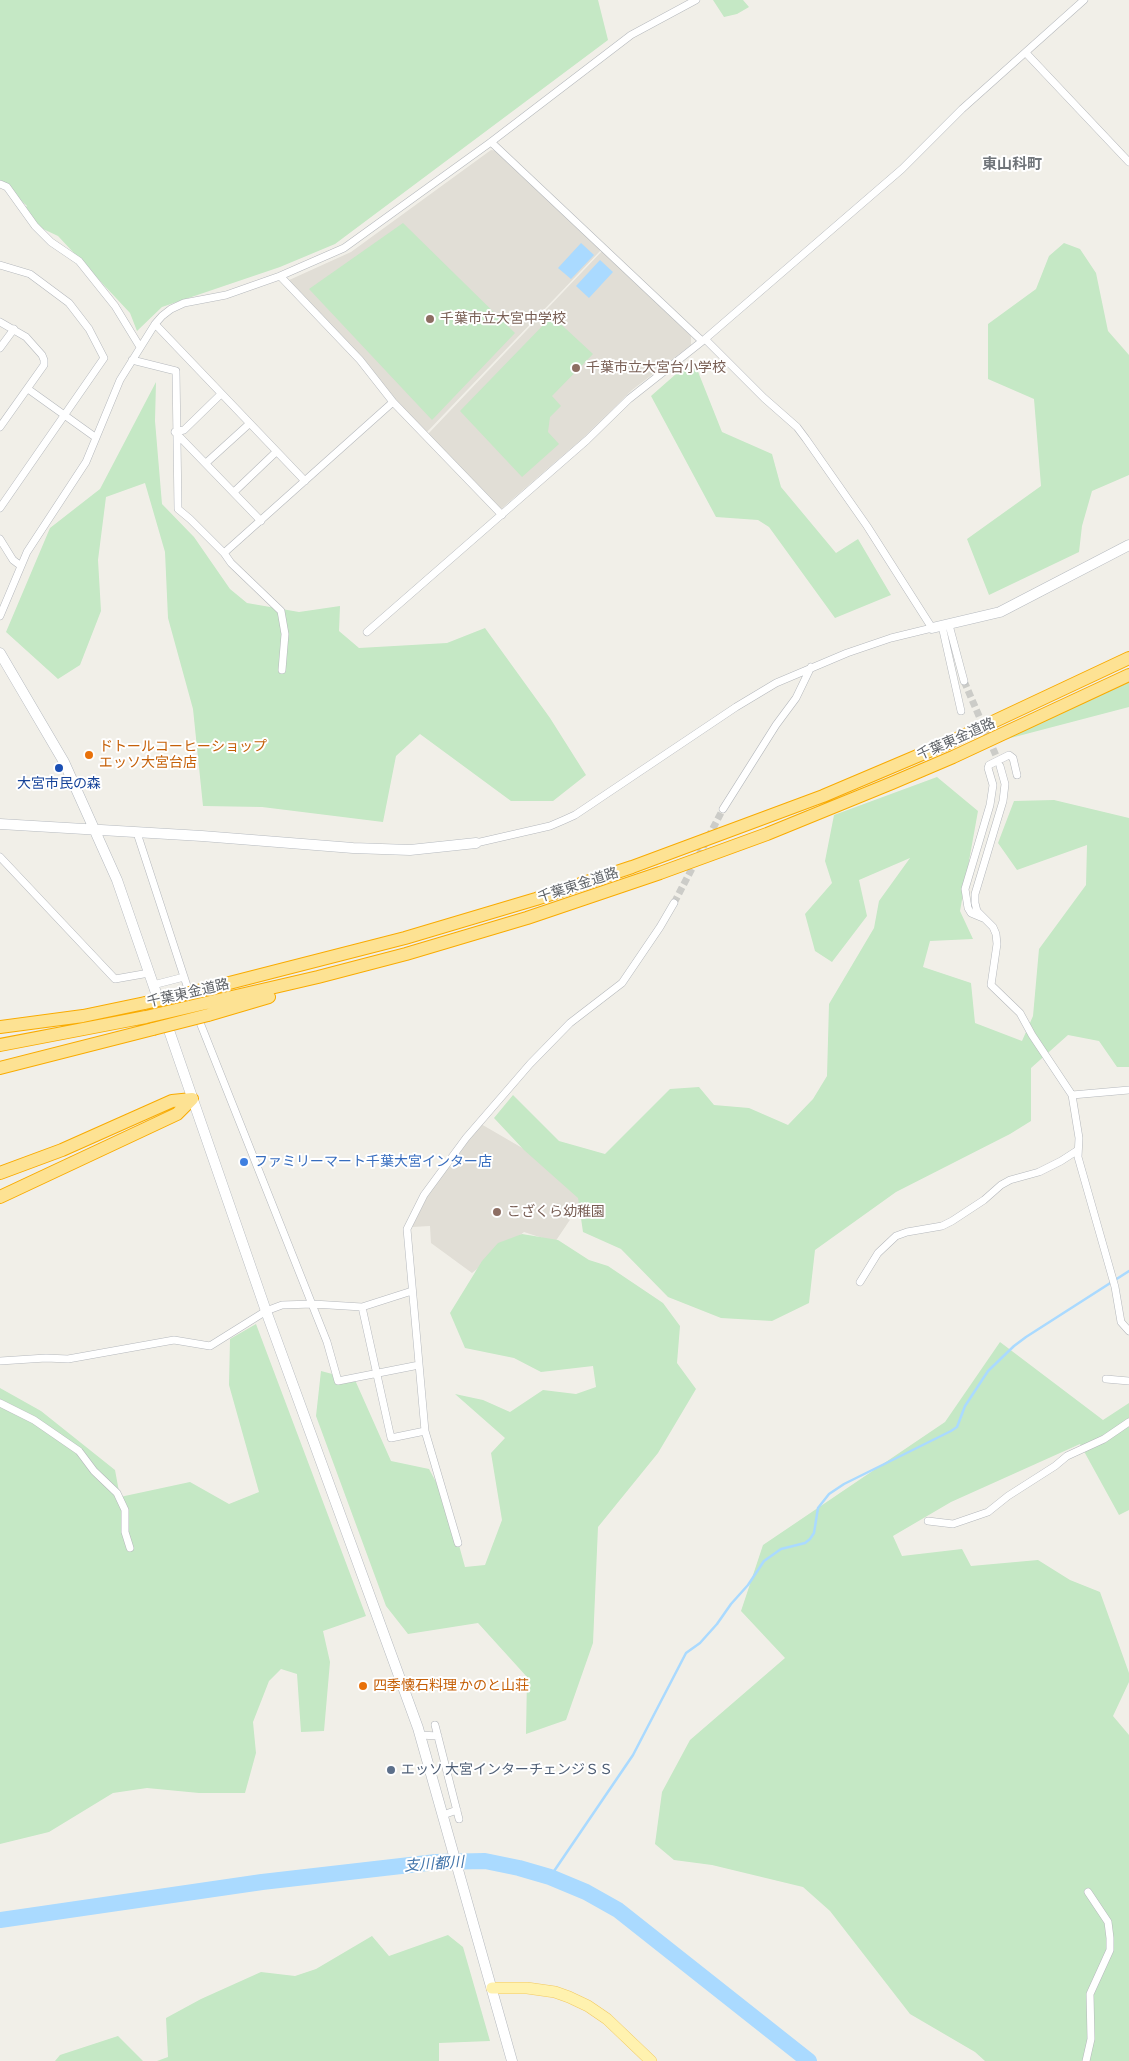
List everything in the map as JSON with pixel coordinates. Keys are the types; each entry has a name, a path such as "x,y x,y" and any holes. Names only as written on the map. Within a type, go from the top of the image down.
{"highway":[{"name":"千葉東金道路","path":"0,1027 83,1016 198,991 332,958 536,899 632,867 832,792 974,731 1129,658"},
{"name":"千葉東金道路","path":"0,1045 146,1018 207,1009 302,987 318,977 406,954 518,920 730,847 945,761 1129,675"},
{"path":"0,1068 153,1029 207,1009"},
{"path":"0,1173 62,1150 172,1100 192,1099"},
{"path":"4,1193 177,1114 192,1099"}],"main road":[{"path":"492,1988 542,1990 582,2003 607,2019 651,2061"}],"street":[{"path":"0,616 33,542 86,462 120,380 155,324 170,309 184,303 226,295 280,276 344,248 491,142 631,35 696,0"},
{"path":"367,632 587,440 629,399 704,340 902,169 962,109 1084,0"},
{"path":"1026,53 1129,162"},
{"path":"491,142 797,427 941,626 964,681"},
{"path":"0,184 7,187 35,226 50,242 79,261 115,306 140,347"},
{"path":"0,266 30,274 61,297 78,314 104,354 103,362 0,508"},
{"path":"280,276 360,360 393,402 502,515"},
{"path":"0,322 26,337 42,354 44,360 44,365 0,427"},
{"path":"155,324 305,481"},
{"path":"0,348 14,329"},
{"path":"132,360 176,371 178,509 281,611 285,634 282,670"},
{"path":"28,389 95,437"},
{"path":"176,432 184,430 221,394"},
{"path":"224,553 393,402"},
{"path":"206,463 249,424"},
{"path":"176,432 261,521"},
{"path":"234,492 276,452"},
{"path":"0,539 12,560 21,566"},
{"path":"0,824 354,848 410,850 476,843 550,826 575,815 736,707 776,683 811,667 882,641 1000,612 1129,545"},
{"path":"941,626 961,711"},
{"path":"0,653 64,762 117,880 266,1312 420,1735 451,1843 460,1883 512,2061"},
{"path":"724,809 776,726 796,698 811,667"},
{"path":"1017,775 1013,758 1009,755 988,768 993,785 990,805 965,889 965,899 971,913 983,918 993,927 996,934 997,944 991,985 1020,1013 1032,1035 1072,1095 1079,1138 1078,1157 1115,1287 1121,1322 1129,1331"},
{"path":"983,918 975,903 975,894 1003,801 1004,784 1000,766"},
{"path":"137,832 201,1024 327,1342 338,1381 419,1365"},
{"path":"0,857 115,978 149,973"},
{"path":"458,1543 425,1431 407,1229 424,1195 466,1138 530,1064 570,1023 622,983 674,903"},
{"path":"153,985 184,977"},
{"path":"1072,1095 1129,1090"},
{"path":"860,1282 878,1253 896,1236 947,1223 984,1200 1000,1185 1010,1180 1039,1172 1078,1150"},
{"path":"0,1361 46,1358 68,1359 174,1340 210,1346 266,1312 282,1305 312,1304 362,1307 412,1291"},
{"path":"362,1307 391,1438 425,1431"},
{"path":"1106,1379 1129,1381"},
{"path":"0,1403 34,1420 78,1451 94,1471 117,1493 125,1510 126,1532 130,1548"},
{"path":"928,1521 953,1524 988,1512 1066,1456 1104,1439 1129,1422"},
{"path":"435,1725 459,1820"},
{"path":"420,1735 438,1736"},
{"path":"443,1815 457,1810"},
{"path":"1086,2061 1091,2039 1090,1994 1110,1950 1108,1922 1088,1892"}],"shaded area":[{"name":"千葉市立大宮中学校","path":"491,150 497,151 601,250 426,433 396,400 362,357 287,281 351,252"},
{"name":"千葉市立大宮台小学校","path":"602,251 691,336 691,345 632,390 583,438 501,509 428,434"},
{"name":"こざくら幼稚園","path":"481,1124 548,1163 584,1199 555,1242 524,1232 472,1273 431,1243 430,1226 412,1227 428,1195"}],"green space":[{"path":"0,0 598,0 608,40 335,244 280,267 162,307 137,331 130,313 58,236 41,228 23,210 27,206 0,181"},
{"path":"713,0 743,0 749,7 737,14 724,17"},
{"path":"403,223 515,333 432,420 309,289"},
{"path":"1064,243 1080,249 1096,273 1108,331 1129,355 1129,475 1092,491 1082,526 1079,552 989,595 967,539 1041,486 1034,399 988,379 988,324 1036,289 1049,256"},
{"path":"552,316 593,354 552,396 561,406 550,417 548,432 559,444 522,477 460,411"},
{"path":"693,359 722,432 772,454 781,487 836,553 858,539 891,595 835,618 769,527 758,520 716,517 651,396"},
{"path":"156,382 155,421 162,504 194,537 230,589 247,603 299,612 340,606 339,631 359,648 447,643 485,628 550,718 586,775 553,801 511,801 420,734 396,756 383,822 262,807 203,806 193,709 168,618 165,552 145,483 106,497 98,560 101,611 80,665 58,679 6,632 50,528 100,489"},
{"path":"1129,682 1129,707 1003,740"},
{"path":"937,777 978,811 960,911 973,939 930,941 923,967 971,983 975,1023 1022,1041 1033,1016 1039,949 1086,885 1087,845 1017,870 998,843 1014,801 1054,800 1129,818 1129,1067 1117,1067 1099,1041 1068,1035 1031,1068 1031,1121 1010,1134 896,1192 815,1250 809,1303 772,1321 721,1318 668,1297 621,1249 583,1232 578,1198 524,1150 494,1118 513,1095 559,1141 605,1154 670,1089 699,1087 714,1105 749,1108 788,1125 813,1099 827,1076 829,1004 874,928 879,901 910,858 859,880 867,916 832,962 815,951 805,914 832,883 825,861 834,815"},
{"path":"522,1234 558,1240 589,1260 608,1266 663,1303 680,1326 677,1363 696,1389 658,1453 598,1527 593,1643 566,1720 526,1734 527,1677 478,1623 408,1634 386,1606 316,1416 321,1371 355,1380 391,1461 429,1469 447,1502 465,1567 485,1565 502,1520 491,1453 505,1438 455,1394 483,1400 510,1412 543,1390 576,1394 596,1387 593,1366 541,1372 514,1358 465,1348 450,1313 482,1261 498,1243"},
{"path":"256,1324 366,1616 323,1631 330,1662 324,1731 301,1732 297,1674 281,1669 269,1681 253,1722 256,1753 245,1793 199,1793 147,1788 113,1793 49,1832 0,1844 0,1388 41,1411 115,1470 120,1497 190,1482 229,1504 259,1492 229,1385 230,1339"},
{"path":"1000,1342 1103,1420 1129,1403 1129,1510 1119,1515 1080,1444 951,1502 893,1536 902,1556 962,1549 971,1566 1038,1560 1070,1580 1100,1592 1129,1673 1129,1682 1113,1716 1129,1735 1129,2061 985,2061 975,2052 910,2014 830,1911 803,1887 712,1865 674,1860 655,1844 662,1792 690,1740 785,1658 741,1611 763,1545 945,1422"},
{"path":"448,1935 463,1947 490,2041 439,2043 439,2061 157,2061 168,2057 166,2018 201,1999 261,1972 295,1976 316,1969 372,1936 389,1956"},
{"path":"118,2036 143,2061 55,2061 60,2055"}],"water":[{"path":"581,243 594,255 571,279 558,268"},
{"path":"600,260 613,272 589,298 576,286"}],"waterway":[{"path":"550,1877 633,1755 686,1653 700,1643 717,1624 748,1585 764,1561 781,1549 805,1543 810,1539 814,1533 818,1508 829,1494 844,1484 957,1427 965,1406 988,1371 1014,1346 1129,1271"},
{"name":"支川都川","path":"0,1920 262,1882 436,1862 485,1861 550,1877 586,1892 618,1910 809,2061"}],"tunnel":[{"path":"964,681 1000,765"},
{"path":"674,903 723,809"}],"place":[{"name":"千葉市立大宮中学校","path":"430,319"},
{"name":"千葉市立大宮台小学校","path":"576,368"},
{"name":"ドトールコーヒーショップ エッソ大宮台店","path":"89,755"},
{"name":"大宮市民の森","path":"59,768"},
{"name":"ファミリーマート千葉大宮インター店","path":"244,1162"},
{"name":"こざくら幼稚園","path":"497,1212"},
{"name":"四季懐石料理 かのと山荘","path":"363,1686"},
{"name":"エッソ 大宮インターチェンジＳＳ","path":"391,1770"}],"district":[{"name":"東山科町","path":"1012,164"}]}
